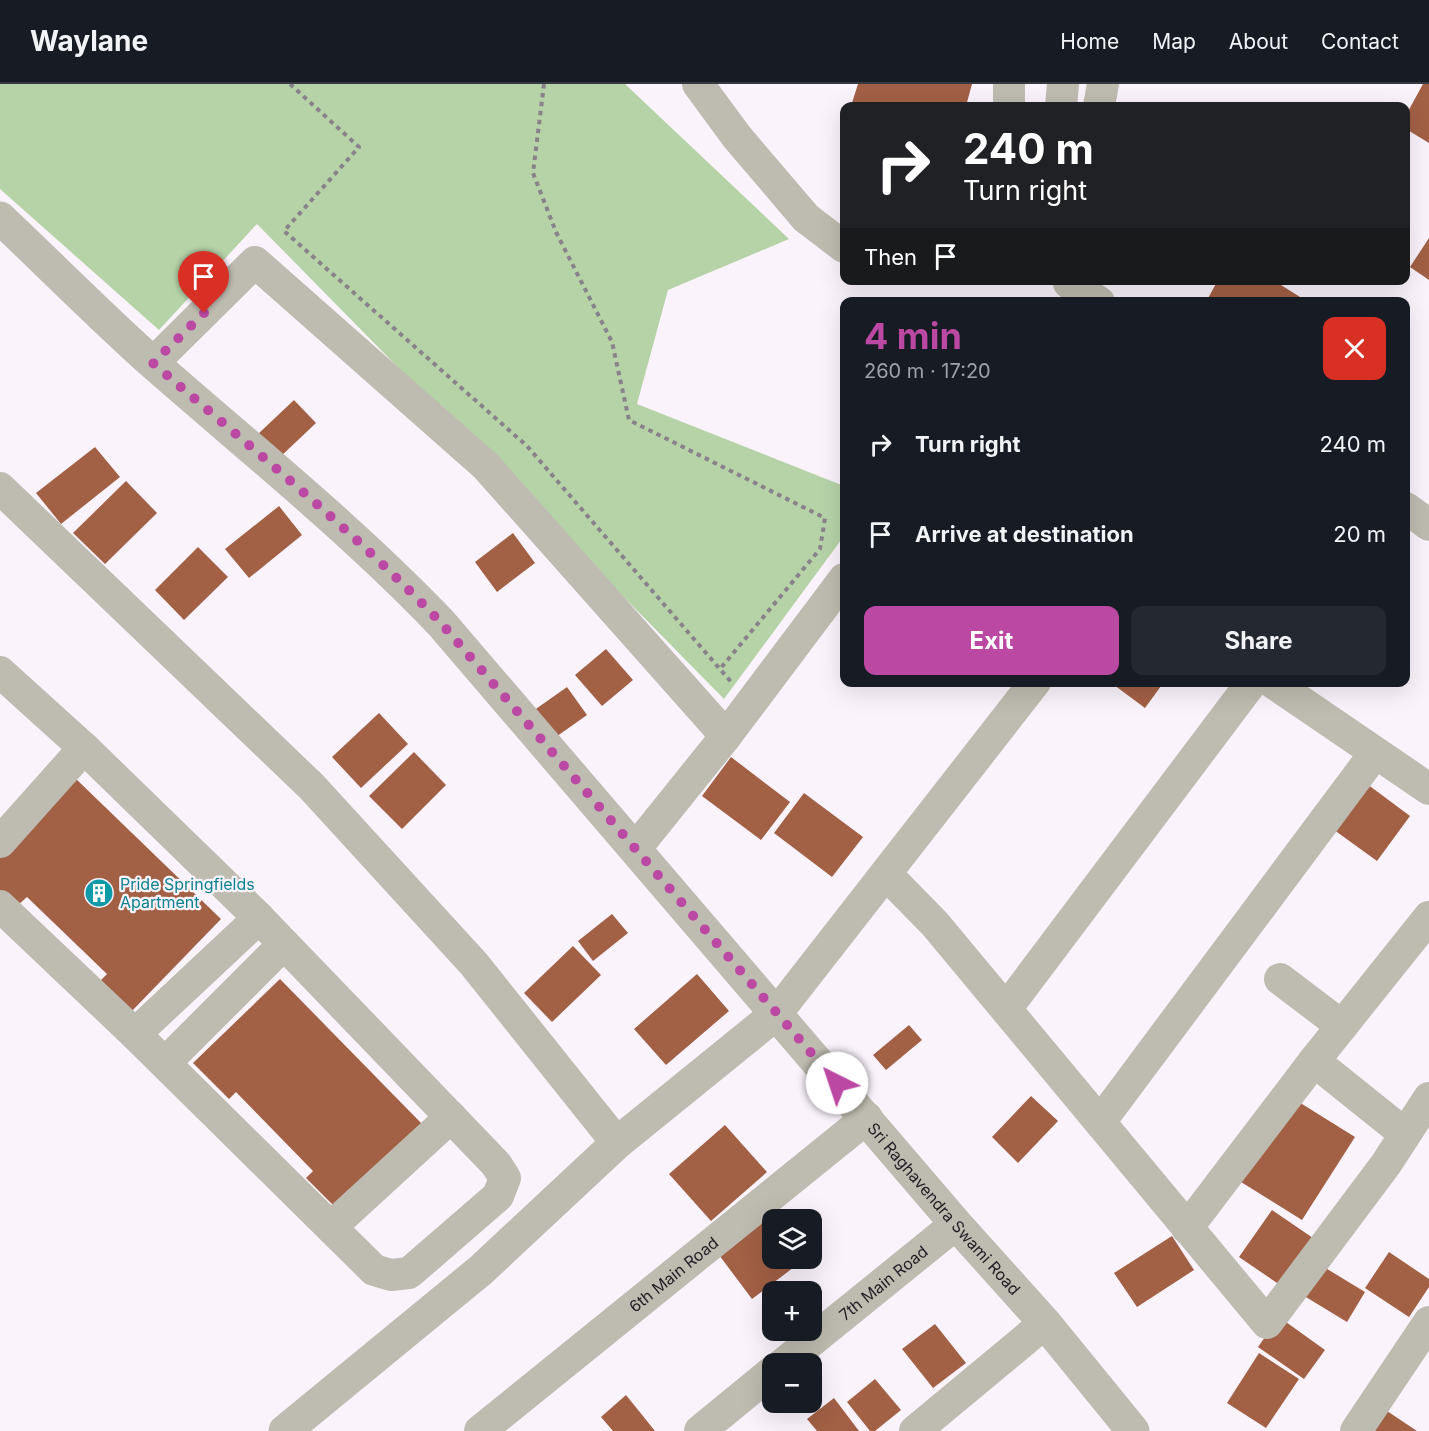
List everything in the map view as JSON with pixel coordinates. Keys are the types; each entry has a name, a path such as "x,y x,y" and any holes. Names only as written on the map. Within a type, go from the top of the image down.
{"street":[{"path":"698,84 737,137 807,218 840,244"},
{"path":"1009,84 1009,102"},
{"path":"1061,102 1063,84"},
{"path":"1100,102 1103,84"},
{"name":"Sri Raghavendra Swami Road","path":"0,218 153,363 394,574 441,623 956,1224 1045,1323 1133,1431"},
{"path":"153,363 255,262 486,466 726,735"},
{"path":"1064,288 1086,297"},
{"path":"0,488 312,787 474,964 617,1143"},
{"path":"1410,511 1429,525"},
{"path":"636,848 726,735 840,584"},
{"path":"0,672 84,748 259,918 496,1164 505,1178 498,1196 409,1273 391,1275 374,1270 165,1063 0,906"},
{"path":"285,1431 492,1260 617,1143 776,1014 1031,687"},
{"path":"1006,1010 1248,687"},
{"path":"1279,687 1429,789"},
{"path":"0,842 84,748"},
{"path":"1100,1122 1375,753"},
{"path":"886,874 935,924 1267,1323 1386,1164 1429,1098"},
{"path":"1187,1228 1314,1061 1429,917"},
{"path":"135,1034 259,918"},
{"path":"165,1063 284,944"},
{"path":"1280,979 1342,1026"},
{"path":"1314,1061 1405,1134"},
{"path":"331,1227 451,1117"},
{"name":"6th Main Road","path":"480,1431 867,1118"},
{"name":"7th Main Road","path":"797,1353 956,1224"},
{"path":"461,1228 492,1260"},
{"path":"1356,1431 1429,1322"},
{"path":"915,1431 1045,1323"},
{"path":"700,1431 762,1380"}],"path":[{"path":"290,84 359,147 284,231 527,446 720,669 820,549 825,518 629,420 612,342 556,232 533,173 544,84"}],"green space":[{"path":"0,84 625,84 789,239 668,290 637,404 840,484 840,541 724,699 257,224 159,330 0,189"}],"building":[{"path":"858,84 972,84 967,102 852,102"},
{"path":"1423,84 1429,84 1429,143 1410,131 1410,108"},
{"path":"1429,238 1429,280 1410,267"},
{"path":"1215,285 1281,285 1300,297 1209,297"},
{"path":"294,400 316,423 279,458 257,435"},
{"path":"95,447 120,477 61,524 36,493"},
{"path":"126,481 157,513 105,564 73,533"},
{"path":"279,506 302,535 249,578 225,549"},
{"path":"513,533 535,563 497,592 475,562"},
{"path":"198,547 228,577 184,620 155,590"},
{"path":"606,649 633,680 602,706 575,675"},
{"path":"567,687 587,715 553,739 533,711"},
{"path":"1117,687 1160,687 1145,708"},
{"path":"379,713 408,744 361,788 332,757"},
{"path":"414,752 446,785 402,829 369,796"},
{"path":"731,757 790,802 761,840 702,796"},
{"name":"Pride Springfields Apartment","path":"74,777 221,919 129,1014 97,984 107,974 27,897 17,906 0,890 0,853"},
{"path":"1363,781 1410,816 1377,861 1330,827"},
{"path":"804,793 863,837 832,877 774,833"},
{"path":"612,914 628,933 593,961 578,941"},
{"path":"573,946 601,975 552,1022 524,993"},
{"path":"697,974 729,1011 666,1065 634,1029"},
{"path":"280,979 422,1124 336,1208 306,1178 313,1171 236,1092 229,1099 193,1063"},
{"path":"909,1025 922,1040 886,1070 873,1055"},
{"path":"1031,1096 1058,1121 1018,1163 992,1137"},
{"path":"1294,1099 1355,1137 1302,1220 1241,1182"},
{"path":"725,1125 767,1172 711,1221 669,1174"},
{"path":"1272,1210 1313,1238 1280,1285 1239,1257"},
{"path":"762,1217 762,1269 792,1269 776,1281 762,1281 762,1291 752,1299 716,1251"},
{"path":"1172,1236 1194,1270 1137,1307 1114,1273"},
{"path":"1389,1252 1429,1279 1429,1287 1409,1317 1365,1288"},
{"path":"1314,1261 1365,1292 1347,1322 1296,1291"},
{"path":"1279,1317 1325,1350 1304,1379 1258,1347"},
{"path":"935,1324 966,1363 933,1388 902,1349"},
{"path":"1259,1353 1299,1379 1266,1428 1227,1403"},
{"path":"875,1379 901,1410 875,1431 870,1431 847,1402"},
{"path":"626,1395 655,1431 613,1431 601,1417"},
{"path":"834,1398 859,1431 817,1431 807,1419 815,1413 822,1413 822,1407"},
{"path":"1387,1411 1417,1431 1374,1431"}],"place":[{"name":"Pride Springfields Apartment","path":"99,893"}],"route":[{"path":"204,313 153,363 341,525 394,574 441,623 837,1083"}]}
